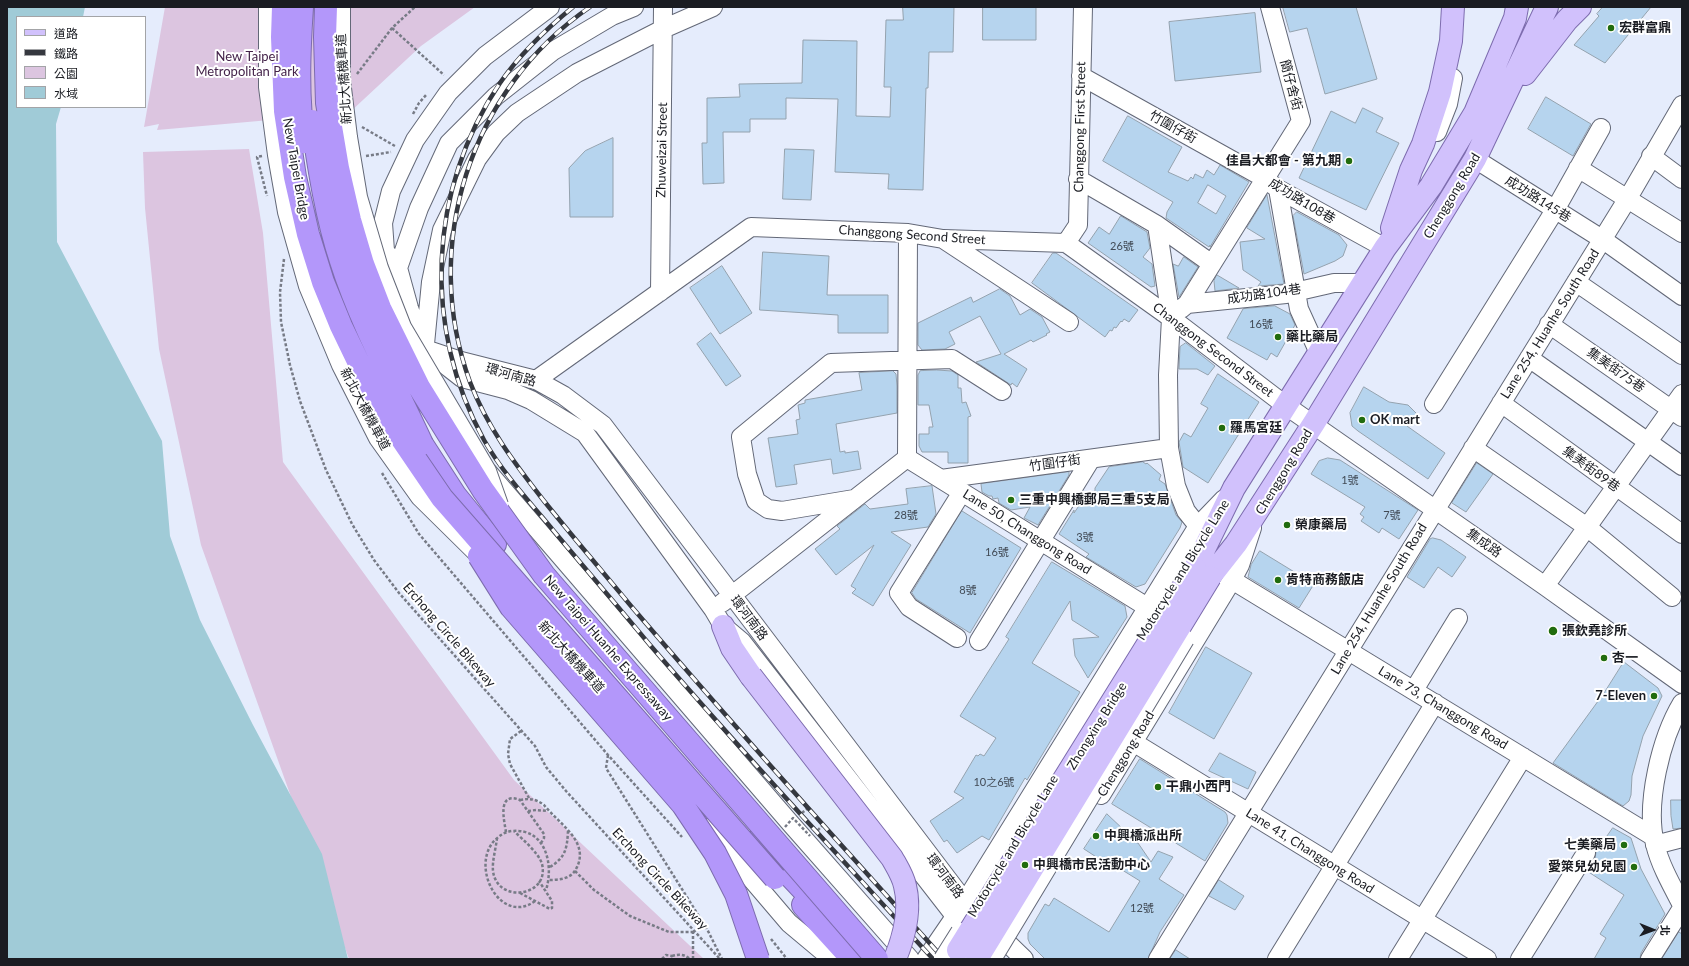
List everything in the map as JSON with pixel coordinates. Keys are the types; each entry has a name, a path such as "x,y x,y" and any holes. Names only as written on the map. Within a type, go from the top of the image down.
{"highway":[{"name":"New Taipei Bridge","path":"283,7 282,37 285,111 295,177 308,234 323,282 341,326"},
{"path":"302,7 299,50 302,125 314,200 329,258 351,318 369,359 391,401 456,495 495,542 773,859 870,959"},
{"path":"311,7 308,51 312,122 324,197 341,261 361,315 422,444"},
{"name":"New Taipei Huanhe Expressaway","path":"326,7 325,37 328,103 338,168 352,228 363,264 380,308 419,387 483,490 544,575 877,959"},
{"name":"New Taipei Huanhe Expressaway","path":"341,326 380,408 442,498 846,959"},
{"path":"442,498 511,607 683,805 715,853 736,894 758,959"},
{"path":"773,859 794,895 852,959"}],"main road":[{"path":"1385,248 1411,170 1423,144 1440,92 1451,41 1454,7"},
{"path":"1234,488 1285,404 1385,248 1431,186 1475,113 1515,18 1517,7"},
{"path":"1490,126 1547,7"},
{"path":"1490,126 1516,87 1567,20 1580,7"},
{"name":"Chenggong Road","path":"1258,510 1314,423 1475,159 1490,126"},
{"name":"Zhongxing Bridge","path":"977,959 1209,574 1234,488"},
{"name":"Zhongxing Bridge","path":"952,959 1209,574 1236,544 1258,510"},
{"path":"718,618 749,681 892,858 900,872 905,886 906,916 902,943 895,959"}],"street":[{"name":"新北大橋機車道","path":"268,7 268,87 277,155 287,212 308,286 341,365 378,438 420,497 711,789"},
{"name":"新北大橋機車道","path":"341,7 342,80 348,137 358,196 379,268 402,326 487,471 509,532 711,789"},
{"path":"550,7 485,56 448,93 414,140 391,191 383,223 385,251 398,268 409,308 425,349 451,429 791,824 910,959"},
{"path":"634,7 612,16 553,52 496,96 449,143 419,208 398,268 395,309 398,387 428,466 518,606 789,923 832,959"},
{"name":"Zhuweizai Street","path":"660,292 663,7"},
{"path":"425,349 431,282 442,230 477,159 492,139 517,113 577,73 663,29 713,7"},
{"name":"Changgong First Street","path":"1066,243 1078,225 1078,179 1084,7"},
{"name":"簡仔舍街","path":"1270,7 1301,121 1271,184"},
{"path":"1385,248 1407,207 1448,104 1460,43 1464,7"},
{"path":"1516,87 1566,7"},
{"name":"竹圍仔街","path":"1081,76 1271,184"},
{"name":"Lane 254, Huanhe South Road","path":"1158,959 1435,508 1628,198 1682,105"},
{"path":"1434,404 1555,210 1601,128"},
{"path":"1651,156 1682,179"},
{"name":"成功路145巷","path":"1475,159 1602,240 1682,296"},
{"path":"1578,168 1682,233"},
{"path":"1078,179 1157,225 1212,264"},
{"path":"1271,184 1299,309 1319,353"},
{"name":"成功路108巷","path":"1187,304 1212,264 1271,184 1385,248"},
{"path":"1157,225 1171,318 1168,375 1169,448 1176,486 1186,511 1198,526"},
{"name":"Changgong Second Street","path":"536,380 750,227 908,232 943,239 1066,243 1171,318 1285,404"},
{"path":"718,618 732,595 907,458 908,232"},
{"path":"943,239 1069,322"},
{"path":"1576,282 1682,355"},
{"name":"成功路104巷","path":"1187,304 1286,294 1334,283 1363,283"},
{"path":"1171,318 1187,304"},
{"name":"集美街75巷","path":"1549,324 1677,413"},
{"name":"環河南路","path":"425,349 461,361 536,380 563,395 603,425 732,595 960,909"},
{"name":"環河南路","path":"425,349 462,378 508,390 532,400 585,433 718,618 742,642 960,909 1013,952 1024,959"},
{"path":"1529,358 1682,466"},
{"path":"854,499 782,511 768,509 756,501 747,474 741,437 831,363 952,359 1002,391"},
{"path":"1545,586 1648,442 1677,413 1682,394"},
{"name":"集美街89巷","path":"1501,403 1682,534"},
{"name":"集成路","path":"1285,404 1435,508 1682,684"},
{"name":"竹圍仔街","path":"941,479 1169,448"},
{"path":"1473,448 1587,527 1672,597"},
{"name":"Lane 50, Changgong Road","path":"907,458 1147,607"},
{"path":"979,641 1091,458"},
{"path":"926,959 960,909 1198,526 1234,488"},
{"path":"957,638 909,607 899,593 962,492"},
{"name":"Chenggong Road","path":"1013,952 1133,742 1209,574 1240,565 1258,510"},
{"path":"993,959 1209,574"},
{"name":"Lane 73, Changgong Road","path":"1209,574 1349,650 1523,757 1654,841"},
{"name":"Motorcycle and Bicycle Lane","path":"943,959 1209,574"},
{"path":"1414,690 1458,618"},
{"path":"749,681 888,868 899,897 898,932 888,959"},
{"path":"1650,959 1682,906 1654,841 1652,811 1654,783 1664,746 1682,702"},
{"path":"1277,959 1435,703"},
{"name":"Lane 41, Changgong Road","path":"1133,742 1487,959"},
{"path":"1398,959 1523,757"},
{"path":"1654,841 1682,838"},
{"path":"1520,959 1586,853"},
{"path":"960,909 989,926 993,959"},
{"name":"環河南路","path":"989,926 1013,952"}],"path":[{"path":"392,28 444,74"},
{"path":"355,123 395,146"},
{"path":"362,156 391,152"},
{"name":"Erchong Circle Bikeway","path":"283,262 280,292 282,322 290,365 300,401 326,470 352,524 374,560 399,593 534,746 546,767 566,791 721,959"},
{"path":"521,731 510,739 508,754 510,764 529,798"},
{"path":"608,755 606,768 707,929 721,959"},
{"path":"506,832 503,808 504,803 509,799 515,798 520,800 529,798 537,800 578,841 580,860 575,871 561,880 549,880"},
{"path":"520,800 544,834 544,838 541,843"},
{"path":"528,811 548,811"},
{"path":"793,818 810,836"},
{"path":"514,831 539,857 542,865 539,881 533,889 520,893"},
{"path":"550,867 559,862 567,848 568,831"},
{"path":"535,901 529,906 512,907 495,896 489,885 485,872 485,866 486,854 491,844 497,837 506,832 525,832 534,836 541,843 550,867 549,880 546,890"},
{"path":"497,837 493,871 496,881 503,888 511,892 520,893 550,909 552,908 552,901 539,881"},
{"path":"575,871 594,890 630,916 669,932 694,931 691,959"},
{"path":"662,959 666,955 673,958 678,954 686,955 691,959"}],"green space":[{"name":"New Taipei Metropolitan Park","path":"165,7 475,7 421,46 349,113 157,130 159,124 144,127"},
{"path":"249,149 263,233 283,462 514,780 704,959 349,959 201,545 159,349 145,208 143,152"}],"water":[{"path":"7,7 85,7 83,16 16,16 16,108 61,108 56,124 57,242 162,441 170,536 200,620 253,725 322,854 348,959 7,959"}],"building":[{"path":"903,7 954,7 953,52 929,52 928,88 926,88 923,190 888,189 889,174 835,172 838,99 786,98 786,119 750,119 750,132 723,132 724,183 703,184 702,143 707,143 707,98 740,97 739,84 802,83 803,40 857,41 856,116 890,117 891,87 884,87 886,20 903,20"},
{"path":"983,7 1036,7 1036,40 983,40"},
{"path":"1283,7 1356,7 1377,79 1325,94 1307,28 1290,32"},
{"name":"宏群富鼎","path":"1603,7 1651,7 1605,63 1574,45 1599,16 1597,14"},
{"path":"1255,13 1261,72 1175,81 1169,22"},
{"path":"1546,97 1591,124 1573,156 1528,129"},
{"name":"佳昌大都會 - 第九期","path":"1363,108 1383,118 1376,132 1399,143 1366,210 1299,178 1331,111 1355,123"},
{"path":"1128,116 1182,147 1168,172 1188,181 1191,177 1193,179 1195,174 1203,178 1207,170 1214,175 1220,165 1249,182 1209,247 1166,218 1167,212 1173,202 1103,161","holes":["1208,185 1226,196 1216,214 1198,203"]},
{"path":"613,138 613,217 570,217 569,168 585,151"},
{"path":"785,149 814,150 811,200 783,199"},
{"path":"1267,195 1284,284 1258,286 1261,282 1243,270 1240,242 1265,239 1247,228"},
{"path":"1297,212 1339,235 1347,245 1343,256 1304,274 1293,216"},
{"path":"1121,216 1147,232 1150,248 1143,257 1152,264 1155,286 1151,287 1088,243 1099,227 1109,234"},
{"path":"763,252 829,256 827,295 888,295 888,333 838,333 838,315 760,310"},
{"path":"1053,253 1056,253 1138,310 1129,322 1124,319 1116,328 1114,327 1112,331 1110,330 1105,337 1032,283"},
{"path":"1184,257 1198,267 1179,297 1173,264 1178,266"},
{"path":"722,266 752,313 720,334 690,288"},
{"path":"1217,275 1239,288 1215,291 1214,281"},
{"path":"1000,289 1010,296 1020,315 1030,309 1042,317 1050,332 1033,342 1031,340 1004,354 1027,369 1017,387 1012,383 1011,385 976,362 1001,354 980,316 949,332 955,344 945,349 922,350 918,345 918,323 971,297 973,302"},
{"path":"1275,306 1290,314 1295,325 1277,357 1271,353 1267,360 1227,338 1243,309"},
{"path":"711,333 741,376 726,386 697,344"},
{"path":"1186,343 1215,366 1208,375 1197,369 1179,369 1180,347"},
{"path":"893,371 896,374 897,413 836,424 840,452 845,451 845,453 858,451 861,469 833,474 831,459 794,465 797,484 776,487 768,438 798,434 796,420 800,419 798,405 805,403 805,400 862,390 859,373"},
{"path":"920,371 952,371 958,375 958,388 961,388 962,403 966,402 971,416 968,417 968,463 948,463 948,452 922,452 919,446 919,434 929,434 929,427 933,427 929,405 918,405 918,375"},
{"name":"羅馬宮廷","path":"1218,374 1259,402 1208,483 1183,467 1179,442 1184,433 1191,437 1208,408 1201,404"},
{"path":"1364,387 1389,402 1408,405 1417,414 1407,426 1445,453 1428,479 1352,426 1350,413"},
{"path":"1328,458 1340,460 1418,510 1399,539 1382,528 1379,533 1361,521 1364,517 1360,514 1365,507 1311,474 1319,461"},
{"path":"1143,462 1146,464 1147,463 1161,475 1159,480 1165,484 1176,515 1182,522 1180,528 1145,584 1136,587 1086,557 1089,554 1059,534 1074,510 1074,513 1085,497 1095,504 1095,488 1109,467"},
{"path":"1477,463 1493,474 1466,512 1452,503"},
{"path":"1069,472 1069,475 1038,525 1024,518 1030,507 1011,510 999,503 998,498 993,499 992,496 982,492 981,484"},
{"path":"932,486 936,514 928,527 891,532 911,545 873,606 852,593 856,589 851,586 874,545 836,575 815,549 840,529 837,526 865,504 870,509 908,504 906,489"},
{"path":"962,511 1021,548 970,633 916,599 912,593"},
{"path":"1433,538 1441,540 1466,557 1452,577 1438,567 1424,588 1407,577 1430,539"},
{"name":"肯特商務飯店","path":"1260,551 1314,584 1299,608 1248,577 1251,565"},
{"path":"1052,562 1125,606 1127,617 1088,678 1075,656 1073,639 1099,637 1072,620 1070,601 1032,663 1080,692 1027,780 1025,778 989,840 982,836 957,853 947,840 944,842 930,821 964,798 954,792 976,755 978,756 980,754 984,756 996,738 960,716 1009,639 1006,637"},
{"path":"1206,647 1252,673 1214,739 1169,713"},
{"path":"1624,662 1658,688 1662,696 1643,736 1632,776 1631,795 1629,801 1623,806 1553,763 1604,693"},
{"path":"1220,753 1256,772 1248,789 1209,771"},
{"path":"1140,759 1225,812 1227,815 1228,823 1205,861 1112,804"},
{"path":"1671,800 1682,800 1682,828 1673,829"},
{"path":"1107,814 1125,831 1119,839 1138,843 1151,862 1158,851 1173,857 1159,879 1184,895 1160,932 1148,959 1045,959 1030,944 1028,933 1045,904 1049,906 1054,898 1109,932 1140,881 1106,860 1104,862 1084,849"},
{"path":"1613,828 1631,838 1641,869 1665,914 1641,953 1640,959 1594,959 1606,938 1600,934 1624,895 1587,871 1595,859 1596,852"},
{"path":"1219,880 1244,896 1235,910 1209,896"},
{"path":"1679,932 1682,934 1682,959 1662,959"},
{"path":"1176,950 1190,959 1170,959"}],"railway":[{"path":"573,7 534,43 516,62 500,83 476,124 458,168 447,213 442,259 443,306 450,352 464,397 484,440 506,473 522,493 650,645 720,725 933,959"},
{"path":"590,7 548,41 514,81 486,126 466,174 454,225 451,278 456,330 470,382 477,399 502,444 533,487 566,528 708,695 944,959"}],"place":[{"name":"宏群富鼎","path":"1611,28"},
{"name":"佳昌大都會 - 第九期","path":"1349,161"},
{"name":"藥比藥局","path":"1278,337"},
{"name":"OK mart","path":"1362,420"},
{"name":"羅馬宮廷","path":"1222,428"},
{"name":"三重中興橋郵局三重5支局","path":"1011,500"},
{"name":"榮康藥局","path":"1287,525"},
{"name":"肯特商務飯店","path":"1278,580"},
{"name":"張欽堯診所","path":"1553,631"},
{"name":"杏一","path":"1604,658"},
{"name":"7-Eleven","path":"1654,696"},
{"name":"干鼎小西門","path":"1158,787"},
{"name":"中興橋派出所","path":"1096,836"},
{"name":"七美藥局","path":"1624,845"},
{"name":"中興橋市民活動中心","path":"1025,865"},
{"name":"愛箂兒幼兒園","path":"1634,867"}]}
